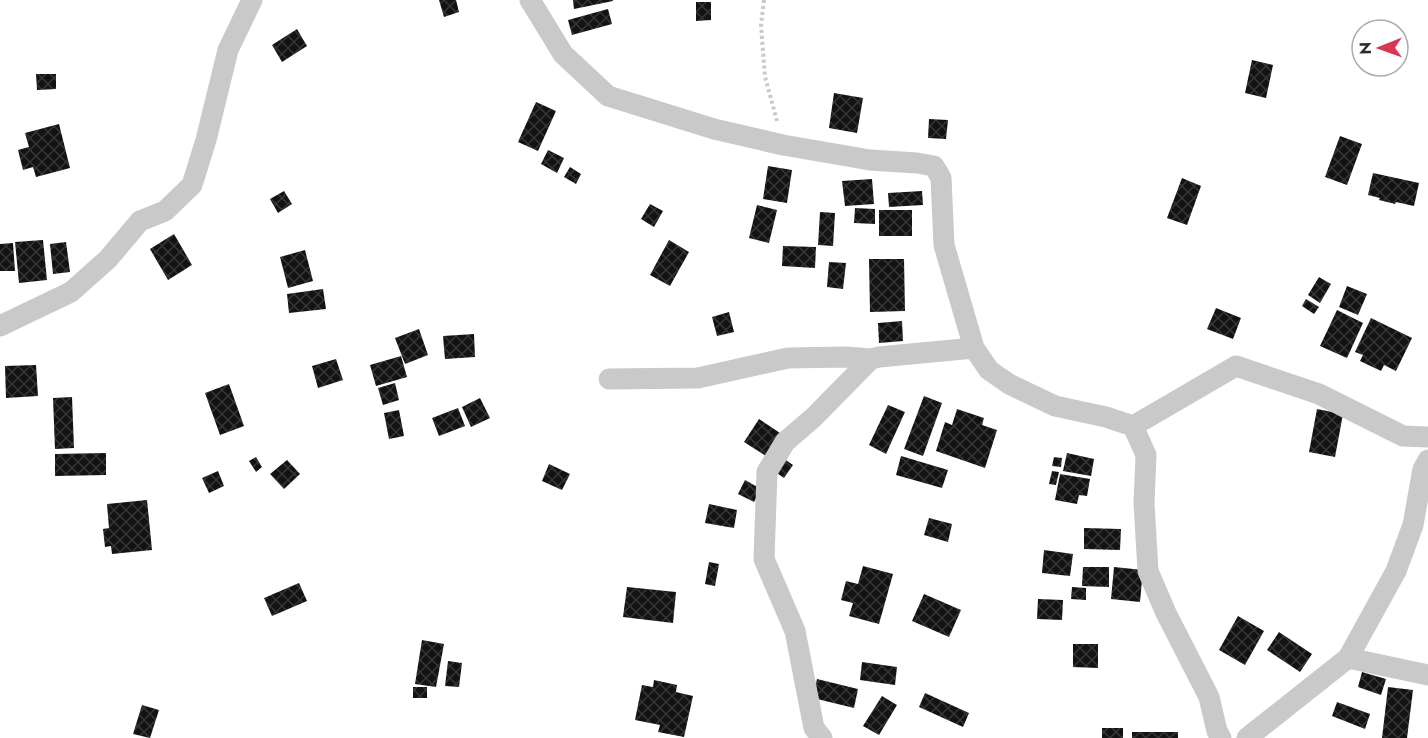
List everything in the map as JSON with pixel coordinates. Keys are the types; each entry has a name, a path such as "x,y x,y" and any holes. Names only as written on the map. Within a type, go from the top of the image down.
{"street":[{"path":"0,324 71,292 108,259 140,221 165,211 192,185 206,140 228,50 252,0"},
{"path":"530,0 562,54 608,96 714,129 783,145 870,160 917,162 934,166 941,178 944,245 974,348 989,370 1009,384 1055,406 1106,417 1133,426 1146,455 1144,503 1148,571 1166,613 1209,697 1216,731 1221,738"},
{"path":"609,379 698,378 788,358 871,359 974,348"},
{"path":"822,738 814,728 795,631 764,560 767,472 785,442 814,417 871,359"},
{"path":"1133,426 1236,366 1319,394 1403,436 1428,437"},
{"path":"1247,738 1348,658 1396,571 1413,525 1423,469 1428,460"},
{"path":"1348,658 1428,675"}],"path":[{"path":"764,0 761,25 765,77 783,145"}],"building":[{"path":"439,0 456,0 459,12 444,17"},
{"path":"573,0 613,0 613,1 574,9"},
{"path":"696,2 711,2 711,20 696,21"},
{"path":"608,9 612,24 572,35 568,20"},
{"path":"297,29 307,46 282,62 272,45"},
{"path":"1252,60 1273,65 1266,98 1245,93"},
{"path":"36,74 56,74 56,89 37,90"},
{"path":"834,93 863,98 857,133 829,128"},
{"path":"536,102 556,111 538,151 518,142"},
{"path":"929,119 948,120 946,139 928,138"},
{"path":"59,124 70,168 36,177 33,167 23,170 18,150 29,147 25,133"},
{"path":"1340,136 1362,144 1347,185 1325,177"},
{"path":"548,150 564,158 557,173 541,164"},
{"path":"768,166 792,170 787,203 763,199"},
{"path":"570,167 581,174 576,184 564,177"},
{"path":"1373,173 1419,183 1414,206 1396,202 1395,204 1368,195"},
{"path":"1182,178 1201,186 1187,225 1167,218"},
{"path":"872,179 874,204 845,206 842,181"},
{"path":"284,191 292,204 278,213 270,199"},
{"path":"922,191 923,205 889,207 888,193"},
{"path":"650,204 663,211 654,227 641,219"},
{"path":"757,205 777,210 769,243 749,238"},
{"path":"855,208 875,209 875,224 854,223"},
{"path":"879,210 912,210 912,236 879,236"},
{"path":"820,212 835,213 833,246 818,245"},
{"path":"174,234 192,265 168,280 150,249"},
{"path":"43,240 47,280 19,283 15,242"},
{"path":"669,240 689,252 670,286 650,275"},
{"path":"66,242 70,272 53,274 50,244"},
{"path":"13,243 15,271 0,271 0,244"},
{"path":"783,246 816,247 815,268 782,266"},
{"path":"305,250 313,281 288,288 280,257"},
{"path":"869,259 904,259 905,311 870,312"},
{"path":"829,262 846,263 843,289 827,287"},
{"path":"1319,277 1331,284 1320,303 1308,295"},
{"path":"1347,286 1367,294 1358,315 1339,307"},
{"path":"323,289 326,309 289,313 287,294"},
{"path":"1306,299 1319,307 1314,314 1302,306"},
{"path":"1216,308 1241,318 1233,339 1207,329"},
{"path":"1337,310 1363,323 1347,358 1320,346"},
{"path":"729,312 734,332 717,336 712,317"},
{"path":"1371,318 1412,338 1396,371 1384,365 1381,371 1360,361 1363,355 1355,352"},
{"path":"902,321 903,341 879,343 878,323"},
{"path":"419,329 428,355 405,364 395,338"},
{"path":"474,334 475,357 445,359 443,336"},
{"path":"401,356 407,377 376,386 370,365"},
{"path":"336,359 343,380 318,388 312,366"},
{"path":"36,365 38,396 6,398 5,366"},
{"path":"395,383 399,400 383,405 378,388"},
{"path":"229,384 244,426 220,435 205,393"},
{"path":"924,396 942,403 923,456 904,449"},
{"path":"72,397 74,448 55,449 53,398"},
{"path":"480,398 490,418 471,427 462,407"},
{"path":"888,405 905,412 886,454 869,445"},
{"path":"458,408 465,426 439,436 432,418"},
{"path":"957,409 984,418 982,425 997,430 985,468 936,451 945,422 952,425"},
{"path":"1317,409 1343,414 1335,457 1309,452"},
{"path":"399,410 404,436 389,439 384,413"},
{"path":"759,419 780,433 766,456 744,442"},
{"path":"106,453 106,475 55,476 55,454"},
{"path":"1067,453 1094,459 1091,476 1063,471"},
{"path":"780,456 793,465 784,478 771,469"},
{"path":"901,456 948,470 942,488 896,475"},
{"path":"256,457 262,467 256,472 249,461"},
{"path":"1054,457 1062,458 1061,467 1052,466"},
{"path":"287,460 300,474 284,489 270,474"},
{"path":"549,464 570,474 562,490 542,481"},
{"path":"218,471 224,486 209,493 202,478"},
{"path":"1052,471 1059,472 1056,485 1049,484"},
{"path":"1060,474 1090,479 1087,496 1079,495 1077,504 1055,500"},
{"path":"745,480 761,489 754,502 738,494"},
{"path":"147,500 152,550 112,554 111,546 105,547 103,529 109,528 107,504"},
{"path":"709,504 737,510 734,528 705,523"},
{"path":"929,518 952,524 948,542 924,535"},
{"path":"1084,528 1121,529 1120,550 1084,549"},
{"path":"1044,550 1073,554 1070,576 1042,573"},
{"path":"709,562 719,564 715,586 705,584"},
{"path":"863,566 893,574 879,624 849,616 853,603 841,600 846,581 858,584"},
{"path":"1083,567 1109,567 1109,587 1082,586"},
{"path":"1114,567 1143,570 1140,602 1111,599"},
{"path":"299,583 307,601 272,616 264,598"},
{"path":"627,587 676,592 673,623 623,617"},
{"path":"1072,587 1086,588 1086,600 1071,599"},
{"path":"924,594 961,610 949,637 912,621"},
{"path":"1038,599 1063,600 1062,620 1037,619"},
{"path":"1238,616 1264,631 1245,665 1219,650"},
{"path":"1279,632 1312,654 1300,672 1267,650"},
{"path":"422,640 444,644 436,687 415,684"},
{"path":"1073,644 1098,644 1098,668 1073,667"},
{"path":"448,661 462,663 459,687 445,686"},
{"path":"862,662 897,667 895,685 860,680"},
{"path":"1362,672 1386,679 1381,695 1358,687"},
{"path":"817,679 858,689 854,708 813,698"},
{"path":"654,680 677,685 676,692 693,696 684,737 658,732 660,725 635,720 642,685 653,687"},
{"path":"413,687 427,687 427,698 413,698"},
{"path":"1388,687 1413,690 1407,738 1382,738"},
{"path":"925,693 969,713 963,727 919,707"},
{"path":"882,696 897,705 879,735 863,726"},
{"path":"1337,702 1370,714 1365,729 1332,716"},
{"path":"142,705 159,710 150,738 133,734"},
{"path":"1102,728 1123,728 1123,738 1102,738"},
{"path":"1132,732 1178,732 1178,738 1132,738"}]}
